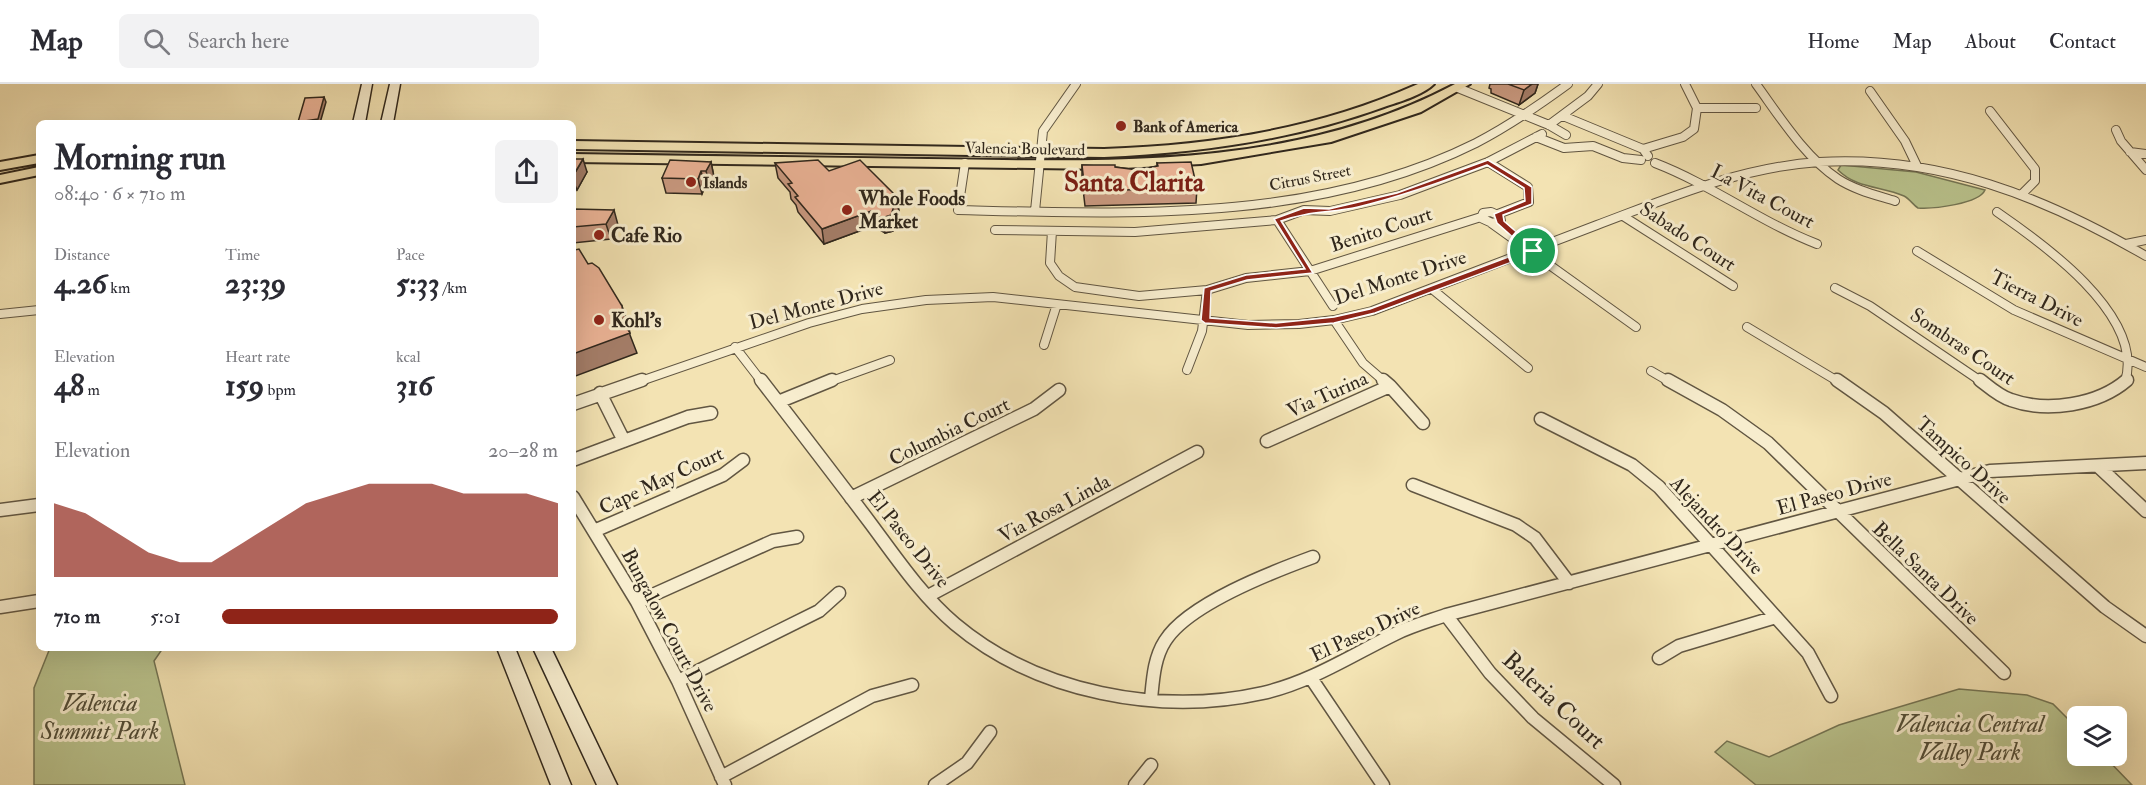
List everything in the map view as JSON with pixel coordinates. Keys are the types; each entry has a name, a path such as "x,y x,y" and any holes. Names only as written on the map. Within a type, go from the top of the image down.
{"main road":[{"path":"360,120 367,84"},
{"path":"388,120 395,84"},
{"name":"Valencia Boulevard","path":"576,158 965,163 1146,152 1246,141 1348,117 1399,99 1428,84"},
{"path":"1421,107 1423,99 1443,84"},
{"name":"Valencia Boulevard","path":"576,145 1166,163 1226,158 1299,146 1364,128 1421,107 1459,85"},
{"path":"1166,163 1184,157 1246,149 1249,145 1246,141"},
{"path":"0,166 36,160"},
{"path":"0,178 36,172"},
{"path":"507,651 561,785"},
{"path":"543,651 607,785"}],"street":[{"path":"1035,211 1043,131 1076,84"},
{"name":"Citrus Street","path":"965,163 958,210 1094,213 1181,211 1321,192 1401,172 1469,148 1527,116 1568,84"},
{"path":"1549,125 1563,116 1598,84"},
{"path":"1563,116 1644,155 1683,137 1694,129 1698,114 1697,108 1684,84"},
{"path":"1756,84 1817,160 1839,179 1862,191 1894,201"},
{"path":"1459,85 1549,125 1566,135"},
{"path":"1870,91 1876,103 1905,141 1917,166"},
{"path":"1697,108 1756,108"},
{"path":"1990,111 2035,169 2035,181 2022,194"},
{"path":"2116,130 2130,152 2146,170"},
{"name":"Benito Court","path":"995,230 1136,232 1277,220 1304,210 1329,211 1400,195 1488,162 1539,135 1564,148 1593,146 1623,158 1644,155"},
{"path":"2130,152 2146,154"},
{"name":"La Vita Court","path":"1644,155 1655,163 1693,179 1784,231 1816,244"},
{"name":"Del Monte Drive","path":"576,403 809,323 899,303 969,297 1276,325 1334,320 1372,311 1703,185 1769,166 1817,160 1878,161 1917,166 2022,194 2058,208 2146,256"},
{"path":"1488,162 1528,187 1529,202 1496,220 1520,246 1533,251 1636,327"},
{"name":"Benito Court","path":"1052,231 1050,263 1059,276 1075,287 1139,296 1207,290 1246,278 1310,271 1386,245 1481,217 1485,212 1496,220"},
{"path":"1996,212 2080,264"},
{"name":"Sabado Court","path":"1623,216 1734,286"},
{"path":"1277,220 1333,306"},
{"path":"2126,244 2146,240"},
{"name":"Tierra Drive","path":"1917,251 2014,310 2143,363"},
{"name":"Sombras Court","path":"1835,288 1870,306 2009,400 2031,406 2059,405 2103,396 2127,382 2143,363"},
{"path":"1432,289 1528,368"},
{"path":"1187,370 1199,348 1205,320 1207,290"},
{"path":"1044,345 1057,304"},
{"path":"0,314 36,310"},
{"path":"1334,320 1363,363 1390,386"},
{"name":"Tampico Drive","path":"1747,327 1843,384 1876,408 2105,607 2146,636"},
{"name":"El Paseo Drive","path":"735,347 928,596 968,634 1005,657 1037,673 1115,695 1151,699 1191,701 1231,698 1264,692 1311,678 1336,667 1396,633 1446,615 1957,479 2008,468 2099,467 2146,463"},
{"path":"778,402 870,364 890,360"},
{"name":"Bella Santa Drive","path":"1651,371 1722,410 1768,443 2004,673"},
{"name":"Via Turina","path":"1267,441 1390,386 1423,423"},
{"name":"Columbia Court","path":"851,498 1034,409 1059,390"},
{"path":"600,393 624,441"},
{"path":"576,459 688,417 711,413"},
{"name":"Alejandro Drive","path":"1541,419 1592,442 1632,465 1659,487 1808,653 1831,696"},
{"name":"Via Rosa Linda","path":"928,596 1197,452"},
{"name":"Cape May Court","path":"594,531 723,475 743,460"},
{"path":"2099,467 2146,512"},
{"path":"1413,485 1516,525 1535,538 1569,583"},
{"name":"Bungalow Court Drive","path":"576,502 637,602 678,681 723,781"},
{"path":"0,510 36,506"},
{"path":"637,602 773,541 797,537"},
{"path":"1151,699 1155,666 1161,649 1170,634 1183,621 1273,571 1313,557"},
{"path":"678,681 819,611 840,593"},
{"path":"0,607 36,601"},
{"name":"Baleria Court","path":"1446,615 1490,673 1533,718 1614,785"},
{"path":"1659,658 1678,646 1776,617"},
{"path":"1311,678 1383,785"},
{"path":"723,781 872,696 912,686"},
{"path":"935,785 968,766 978,755 990,732"},
{"path":"1135,785 1151,765"}],"green space":[{"path":"1841,165 1916,172 1985,190 1981,195 1965,202 1934,208 1918,208 1904,196 1853,181 1838,170"},
{"name":"Valencia Summit Park","path":"49,651 161,651 154,661 185,785 34,785 34,688"},
{"name":"Valencia Central Valley Park","path":"1959,689 2027,695 2053,704 2067,718 2067,766 2114,766 2132,785 1756,785 1715,752 1727,741 1769,757 1839,725"}],"building":[{"path":"1508,84 1532,84 1524,90"},
{"path":"324,97 318,119 299,120 305,98"},
{"path":"576,159 583,159 576,171"},
{"path":"670,160 711,162 706,171 701,171 698,179 662,178"},
{"name":"Whole Foods Market","path":"818,160 829,171 860,160 897,197 891,215 882,218 871,211 822,229 795,197 798,196 788,184 792,183 775,163"},
{"path":"1191,162 1197,188 1085,191 1082,165 1115,165 1115,167 1138,170 1158,166 1157,163"},
{"path":"576,209 614,210 606,224 576,227"},
{"name":"Kohl's","path":"579,249 588,264 592,263 599,268 622,306 623,315 620,316 630,333 576,353 576,250"}],"place":[{"name":"Bank of America","path":"1121,126"},
{"name":"Islands","path":"691,182"},
{"name":"Whole Foods Market","path":"847,210"},
{"name":"Cafe Rio","path":"599,235"},
{"name":"Kohl's","path":"599,320"}],"district":[{"name":"Santa Clarita","path":"1134,182"}],"route":[{"path":"1488,162 1528,187 1529,202 1498,214 1502,219 1500,222 1527,243 1533,251 1372,311 1334,320 1299,324 1248,325 1205,320 1207,290 1246,278 1310,271 1277,220 1304,210 1329,211 1400,195 1488,162"}]}
